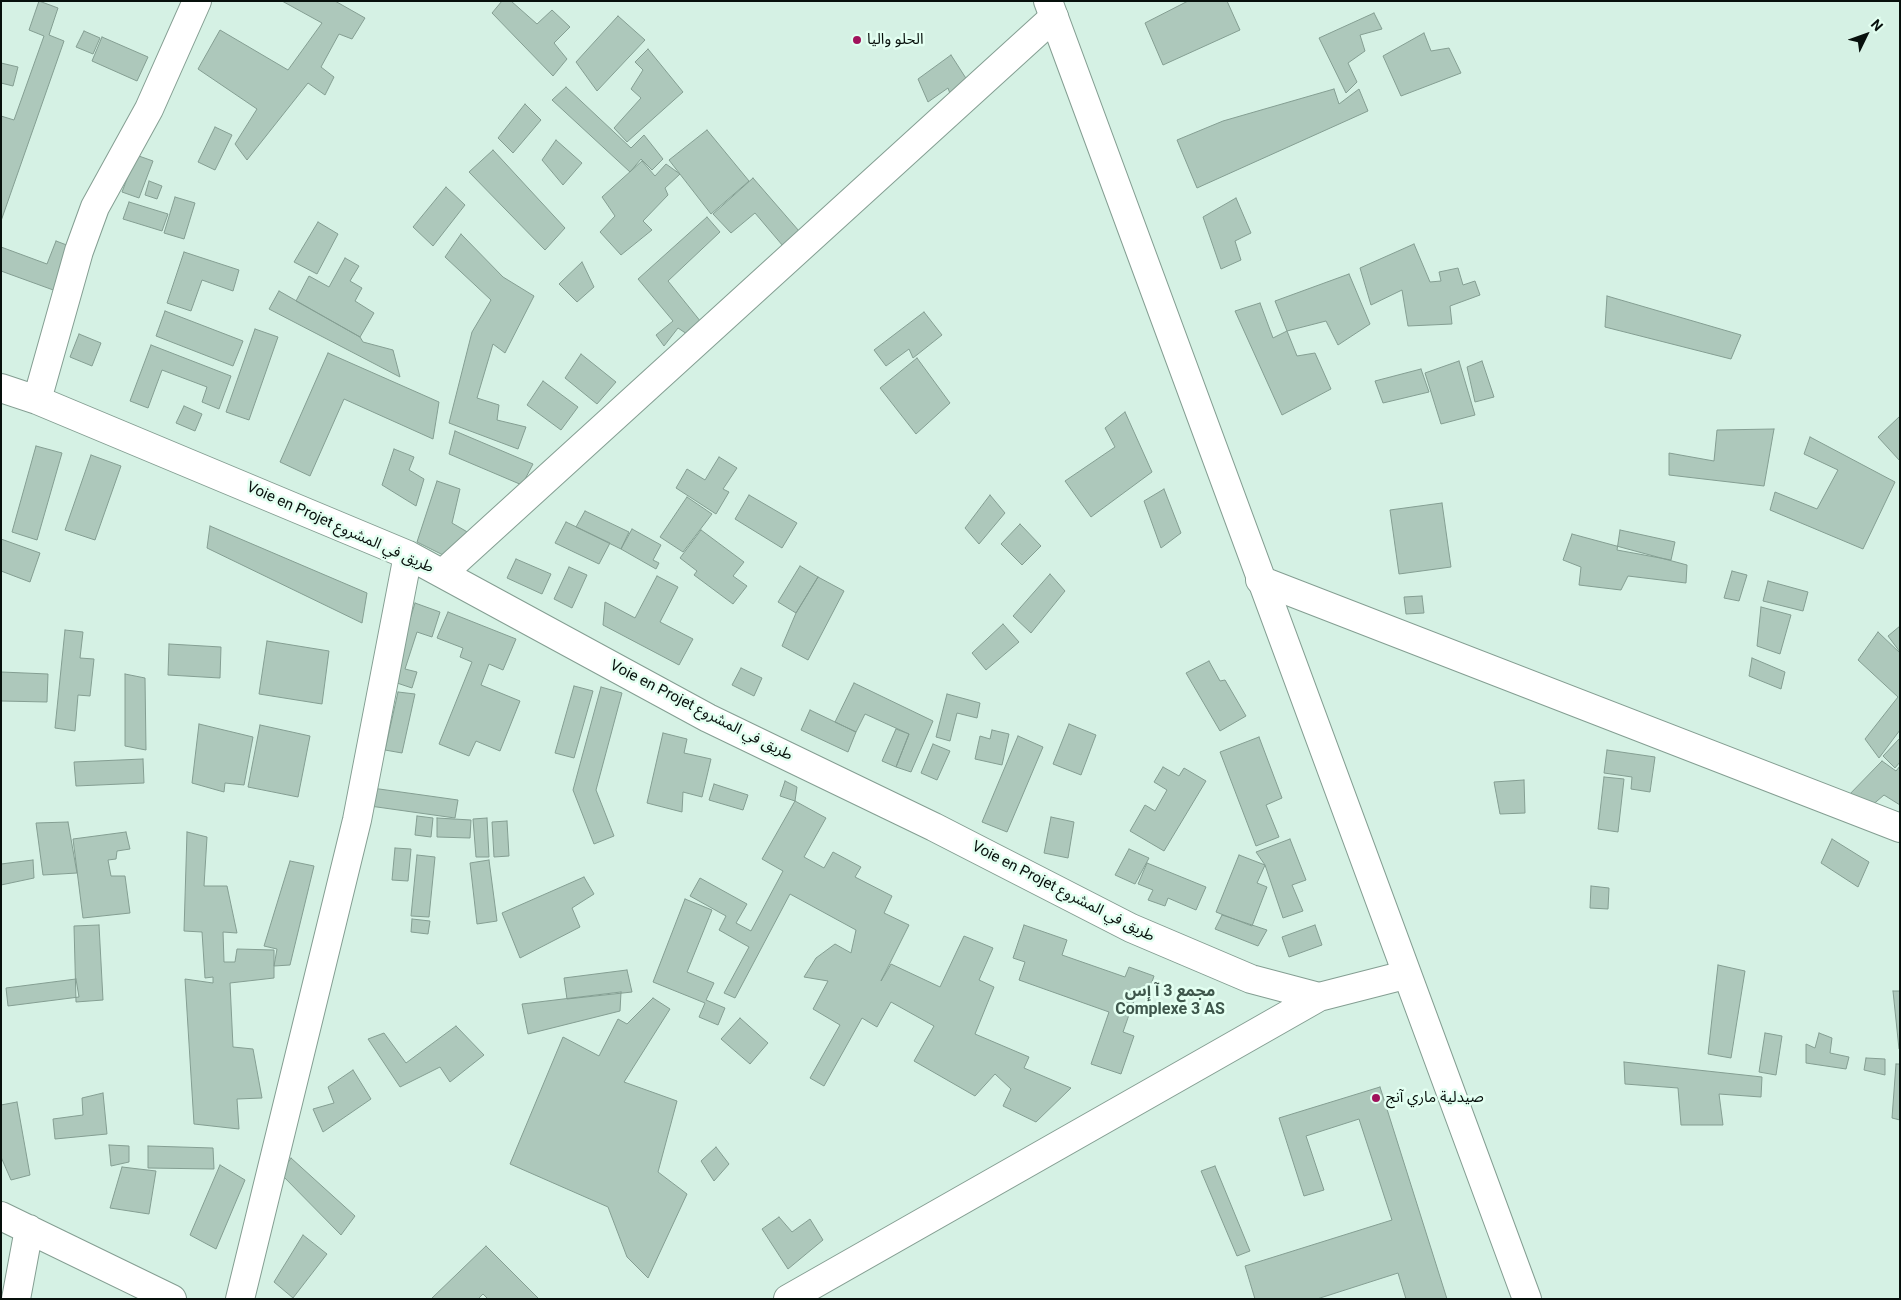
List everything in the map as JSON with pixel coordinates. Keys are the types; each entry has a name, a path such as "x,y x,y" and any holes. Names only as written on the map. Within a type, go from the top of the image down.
{"street":[{"path":"37,400 79,251 95,207 149,109 197,1"},
{"path":"443,573 1051,9 1405,975 1527,1299"},
{"name":"Voie en Projet طريق في المشروع","path":"1,388 37,400 408,555 708,718 934,827 1131,928 1251,979 1319,997 1405,975"},
{"path":"240,1299 357,820 408,555"},
{"path":"1260,580 1900,828"},
{"path":"788,1299 1319,997"},
{"path":"1,1216 172,1299"},
{"path":"16,1299 29,1229"}],"building":[{"path":"39,1 58,8 49,35 64,41 1,221 1,116 14,120 44,36 29,30"},
{"path":"282,1 335,1 365,18 352,39 339,34 321,67 334,77 325,95 308,83 247,160 235,144 257,109 198,69 220,30 288,70 322,23"},
{"path":"502,1 511,1 537,24 552,10 570,27 554,43 567,59 553,76 492,13"},
{"path":"1188,1 1227,1 1240,30 1163,65 1145,23"},
{"path":"1374,13 1382,29 1360,35 1365,51 1348,63 1357,82 1346,93 1319,38"},
{"path":"618,16 645,40 597,91 576,62"},
{"path":"84,31 100,38 93,54 76,47"},
{"path":"1424,33 1431,51 1449,48 1461,73 1401,96 1383,56"},
{"path":"102,37 148,57 137,81 92,61"},
{"path":"648,49 683,92 627,142 614,128 641,98 631,89 643,70 635,62"},
{"path":"951,55 969,83 952,99 948,88 928,102 918,79"},
{"path":"1,63 18,67 13,86 1,83"},
{"path":"566,87 631,148 644,135 663,159 652,170 641,159 630,172 552,100"},
{"path":"1334,89 1339,104 1359,89 1368,111 1197,188 1177,140 1223,121"},
{"path":"525,104 541,120 513,153 498,138"},
{"path":"215,127 232,135 215,170 198,162"},
{"path":"707,130 749,181 711,214 669,160"},
{"path":"556,140 582,163 563,185 542,160"},
{"path":"493,150 565,228 545,250 469,172"},
{"path":"136,155 153,161 139,198 122,192"},
{"path":"642,161 655,176 666,164 680,174 665,188 668,195 643,221 652,230 621,255 600,232 615,216 602,197"},
{"path":"753,178 799,231 783,246 755,213 731,233 713,214"},
{"path":"149,181 162,186 157,199 145,195"},
{"path":"446,187 465,205 433,246 413,227"},
{"path":"175,197 195,203 184,239 164,233"},
{"path":"1236,198 1251,233 1235,241 1241,260 1221,269 1203,217"},
{"path":"129,202 168,214 162,231 123,219"},
{"path":"707,217 720,232 668,281 701,322 687,334 678,328 664,346 656,335 673,321 638,279"},
{"path":"318,222 338,234 317,274 294,262"},
{"path":"461,234 503,277 534,296 505,353 493,344 477,398 499,405 497,420 526,427 518,449 449,423 472,332 491,300 445,257"},
{"path":"56,241 72,247 56,291 1,271 1,247 47,264"},
{"path":"1414,244 1430,282 1441,281 1439,272 1458,268 1463,285 1475,281 1480,295 1450,306 1452,324 1408,326 1402,290 1371,305 1360,268"},
{"path":"184,252 239,270 233,291 202,280 191,311 167,303"},
{"path":"345,258 359,266 350,281 362,288 355,301 374,313 360,337 296,301 309,276 329,287"},
{"path":"582,262 594,287 577,302 559,284"},
{"path":"1349,274 1370,324 1338,345 1326,321 1287,331 1275,301"},
{"path":"279,291 360,337 363,342 393,350 400,377 269,309"},
{"path":"1607,296 1741,335 1731,359 1605,327"},
{"path":"1260,303 1273,338 1287,331 1297,356 1315,353 1331,389 1282,415 1235,311"},
{"path":"165,311 243,341 233,366 156,336"},
{"path":"924,312 942,335 913,358 909,349 886,366 874,350"},
{"path":"255,329 278,337 249,420 226,412"},
{"path":"79,334 101,343 92,366 70,357"},
{"path":"151,345 231,376 219,409 202,402 207,387 162,370 148,408 130,401"},
{"path":"328,353 439,402 433,439 344,399 310,476 280,462"},
{"path":"581,354 616,382 597,404 565,378"},
{"path":"917,358 950,403 916,434 880,388"},
{"path":"1459,361 1475,415 1441,424 1425,373"},
{"path":"1482,361 1494,397 1475,402 1467,367"},
{"path":"1421,369 1429,392 1383,403 1375,381"},
{"path":"543,381 578,407 561,430 527,405"},
{"path":"184,406 202,414 195,431 176,423"},
{"path":"1125,412 1152,472 1091,517 1065,481 1115,447 1105,428"},
{"path":"1900,416 1900,461 1878,437"},
{"path":"1774,429 1764,486 1669,475 1669,453 1714,461 1717,430"},
{"path":"455,431 533,464 522,485 449,454"},
{"path":"1810,437 1895,482 1863,549 1770,510 1775,492 1817,509 1838,470 1804,454"},
{"path":"36,446 62,453 37,540 12,532"},
{"path":"394,449 414,457 409,470 424,479 416,506 382,485"},
{"path":"91,455 121,466 95,540 65,530"},
{"path":"719,457 737,468 723,489 729,492 716,514 676,488 687,469 705,480"},
{"path":"437,481 460,489 452,523 481,540 463,565 417,542"},
{"path":"1164,489 1181,533 1161,548 1144,501"},
{"path":"749,495 797,523 782,548 735,519"},
{"path":"990,495 1005,513 979,544 965,528"},
{"path":"687,497 712,514 683,552 660,537"},
{"path":"1442,503 1451,567 1399,574 1390,510"},
{"path":"585,511 629,532 621,549 576,527"},
{"path":"566,522 610,543 599,564 555,543"},
{"path":"1020,524 1041,546 1022,565 1001,544"},
{"path":"210,526 367,593 362,623 207,548"},
{"path":"632,529 661,545 653,560 659,563 656,569 621,549"},
{"path":"701,530 744,562 733,576 747,586 733,604 694,575 697,571 680,558"},
{"path":"1620,530 1675,542 1671,560 1617,550"},
{"path":"1572,534 1687,565 1686,583 1628,576 1621,590 1579,585 1581,567 1563,560"},
{"path":"1,539 40,553 30,582 1,571"},
{"path":"516,559 551,574 542,594 507,578"},
{"path":"800,566 818,577 796,613 778,602"},
{"path":"569,567 587,575 572,608 554,599"},
{"path":"1732,571 1747,575 1739,601 1724,598"},
{"path":"1050,574 1065,591 1031,633 1013,616"},
{"path":"657,576 678,587 660,622 693,639 679,665 603,625 605,602 635,618"},
{"path":"818,577 844,591 808,660 782,646 796,613"},
{"path":"1768,581 1808,592 1803,611 1763,601"},
{"path":"1422,596 1424,613 1406,614 1404,597"},
{"path":"415,603 440,612 432,637 417,632 405,669 417,672 412,688 391,681"},
{"path":"1761,607 1791,615 1780,654 1757,646"},
{"path":"448,612 516,639 503,670 489,664 481,685 520,701 500,751 476,741 469,756 439,744 472,662 460,657 463,648 437,638"},
{"path":"1003,624 1019,642 986,670 972,653"},
{"path":"1900,626 1900,652 1888,636"},
{"path":"65,630 83,632 80,658 94,659 90,696 78,695 75,731 55,728"},
{"path":"1878,632 1900,653 1900,730 1879,758 1865,739 1898,697 1858,660"},
{"path":"267,641 329,651 322,704 259,694"},
{"path":"169,644 221,647 220,678 168,675"},
{"path":"1752,658 1785,672 1781,689 1749,676"},
{"path":"1209,661 1220,681 1225,680 1246,716 1220,731 1186,673"},
{"path":"741,668 762,678 754,696 732,685"},
{"path":"1,672 48,674 47,702 1,701"},
{"path":"125,674 145,678 146,750 125,746"},
{"path":"854,683 933,721 911,772 896,767 909,734 865,714 856,732 835,722"},
{"path":"574,686 593,691 574,758 555,753"},
{"path":"601,687 622,693 596,790 614,836 594,844 573,790"},
{"path":"398,692 415,694 402,753 385,750"},
{"path":"947,694 980,703 977,718 957,713 950,741 936,737"},
{"path":"810,710 856,732 848,752 801,730"},
{"path":"199,724 253,737 244,785 225,783 224,792 192,783"},
{"path":"1069,724 1096,735 1081,775 1053,764"},
{"path":"260,725 310,736 298,797 248,787"},
{"path":"896,729 909,734 896,767 882,761"},
{"path":"992,730 1009,734 1002,765 975,759 980,736 990,739"},
{"path":"663,733 687,739 684,753 711,759 702,797 683,792 682,812 647,803"},
{"path":"1018,736 1043,747 1007,832 982,822"},
{"path":"1259,737 1282,798 1266,805 1279,837 1256,846 1220,752"},
{"path":"1900,738 1900,762 1895,768 1883,756"},
{"path":"933,744 950,751 937,780 921,773"},
{"path":"1607,750 1655,757 1650,792 1631,789 1632,777 1604,773"},
{"path":"143,759 144,783 76,786 74,762"},
{"path":"1882,761 1896,771 1900,766 1900,805 1884,795 1863,813 1845,799"},
{"path":"1163,767 1179,776 1184,768 1206,781 1164,851 1130,831 1145,805 1155,811 1167,790 1154,782"},
{"path":"1604,777 1624,779 1618,832 1598,829"},
{"path":"1524,780 1525,813 1500,814 1494,782"},
{"path":"785,781 797,787 795,801 780,796"},
{"path":"714,784 748,795 743,810 709,800"},
{"path":"372,788 458,800 455,818 370,806"},
{"path":"795,801 826,818 804,857 824,868 833,852 861,867 855,877 892,896 884,913 909,925 881,981 891,964 940,987 964,936 993,948 979,980 994,987 975,1034 1029,1057 1024,1068 1071,1088 1036,1122 1003,1106 1011,1089 995,1074 975,1096 914,1061 934,1026 891,1002 877,1027 862,1018 824,1086 810,1078 840,1025 813,1009 828,981 804,977 816,958 835,944 851,953 856,930 790,894 735,998 724,993 749,947 719,930 726,916 690,896 700,878 747,904 736,923 751,931 783,871 762,859"},
{"path":"417,816 433,818 431,837 415,835"},
{"path":"1051,817 1074,822 1068,858 1044,853"},
{"path":"437,818 471,820 470,838 437,837"},
{"path":"487,818 489,857 476,857 473,819"},
{"path":"507,821 509,856 494,857 492,822"},
{"path":"68,822 77,873 43,875 36,823"},
{"path":"126,832 130,849 117,851 116,859 108,860 111,876 125,876 130,913 83,918 73,839"},
{"path":"187,832 207,837 204,886 227,886 237,933 223,932 224,962 235,962 237,949 274,950 274,978 230,983 233,1047 253,1049 262,1098 237,1099 239,1129 194,1124 185,979 213,983 213,977 205,978 202,932 184,931"},
{"path":"1290,839 1306,880 1292,885 1303,911 1283,918 1265,865 1256,852"},
{"path":"1832,839 1869,862 1858,887 1821,863"},
{"path":"395,848 411,849 408,881 392,880"},
{"path":"1129,849 1149,858 1135,884 1115,875"},
{"path":"417,855 435,857 429,917 411,916"},
{"path":"1239,855 1265,865 1257,883 1267,887 1252,926 1216,912"},
{"path":"33,860 34,878 1,885 1,864"},
{"path":"489,860 497,921 477,924 470,863"},
{"path":"290,861 314,866 290,965 274,966 277,949 264,946"},
{"path":"1147,863 1206,887 1196,910 1168,898 1165,906 1148,900 1153,890 1138,884"},
{"path":"584,877 594,894 572,908 580,927 520,958 502,913"},
{"path":"1591,886 1609,888 1608,909 1590,908"},
{"path":"685,899 712,910 687,972 714,983 706,1000 725,1008 718,1025 699,1017 705,1003 653,982"},
{"path":"1222,915 1267,930 1258,946 1215,929"},
{"path":"412,919 430,921 428,934 411,932"},
{"path":"99,925 103,1000 76,1002 74,926"},
{"path":"1024,925 1067,940 1062,955 1125,977 1129,967 1154,976 1147,996 1137,992 1123,1032 1134,1036 1121,1074 1091,1064 1109,1012 1019,980 1025,962 1013,958"},
{"path":"1315,925 1322,945 1289,957 1282,937"},
{"path":"1718,965 1745,971 1731,1058 1708,1054"},
{"path":"627,970 632,992 567,999 564,978"},
{"path":"76,979 79,997 8,1006 6,988"},
{"path":"1893,991 1900,991 1900,1049 1899,1049"},
{"path":"621,992 620,1011 528,1034 522,1004"},
{"path":"653,998 670,1009 624,1082 677,1101 658,1172 687,1194 648,1278 627,1257 608,1207 510,1164 563,1037 599,1056 618,1019 627,1024"},
{"path":"740,1018 768,1043 750,1064 721,1039"},
{"path":"456,1026 484,1055 450,1082 440,1067 400,1087 368,1039 384,1033 406,1063"},
{"path":"1765,1033 1782,1036 1776,1075 1759,1072"},
{"path":"1819,1033 1832,1038 1830,1053 1849,1057 1846,1069 1806,1063 1806,1044 1815,1048"},
{"path":"1866,1058 1885,1059 1885,1075 1864,1070"},
{"path":"1624,1062 1762,1077 1761,1097 1719,1094 1723,1125 1681,1125 1678,1088 1625,1084"},
{"path":"1896,1064 1900,1064 1900,1120 1892,1118"},
{"path":"353,1070 371,1099 323,1132 313,1109 334,1103 328,1087"},
{"path":"1380,1087 1447,1299 1406,1299 1398,1273 1317,1299 1255,1299 1245,1266 1392,1220 1359,1119 1306,1136 1324,1190 1304,1196 1279,1118"},
{"path":"103,1093 107,1134 55,1139 53,1119 83,1115 82,1098"},
{"path":"17,1102 30,1175 11,1180 1,1157 1,1105"},
{"path":"109,1145 129,1146 129,1162 111,1166"},
{"path":"148,1146 213,1148 214,1169 148,1168"},
{"path":"716,1147 729,1164 714,1181 701,1161"},
{"path":"291,1158 355,1216 341,1235 281,1174"},
{"path":"220,1165 245,1180 216,1249 190,1235"},
{"path":"1215,1166 1250,1251 1237,1256 1201,1171"},
{"path":"122,1167 156,1171 149,1214 110,1208"},
{"path":"779,1217 792,1232 810,1219 823,1240 788,1269 762,1229"},
{"path":"303,1235 327,1254 293,1298 274,1282"},
{"path":"486,1246 539,1299 488,1299 483,1294 478,1299 431,1299"}],"place":[{"name":"الحلو واليا","path":"857,40"},
{"name":"صيدلية ماري آنج","path":"1376,1098"}],"district":[{"name":"مجمع 3 آ إس Complexe 3 AS","path":"1170,1001"}]}
